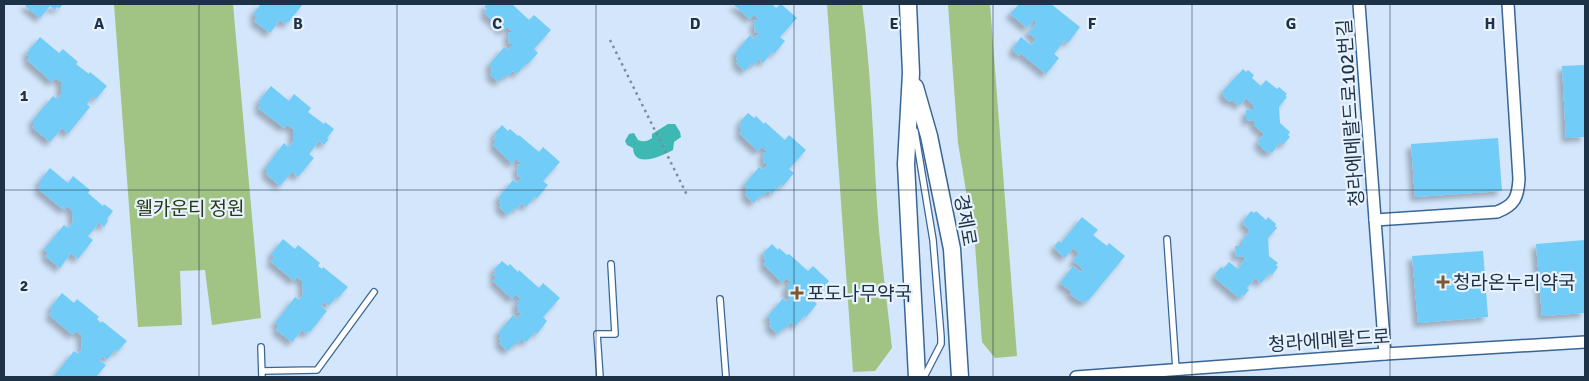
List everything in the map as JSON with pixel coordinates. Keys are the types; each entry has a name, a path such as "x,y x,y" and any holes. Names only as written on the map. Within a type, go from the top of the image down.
{"main road":[{"name":"경제로","path":"908,4 912,73 906,164 917,377"},
{"name":"경제로","path":"912,73 929,136 952,249 960,377"}],"street":[{"name":"청라에메랄드로102번길","path":"1359,4 1385,354"},
{"name":"청라에메랄드로102번길","path":"1375,220 1497,212 1506,209 1516,199 1519,190 1519,178 1508,4"},
{"name":"청라에메랄드로","path":"1076,377 1135,375 1176,369 1585,342"}],"lane":[{"path":"910,102 933,240 941,337 940,344 924,377"},
{"path":"1167,239 1176,369"},
{"path":"600,377 597,334 614,334 611,264"},
{"path":"261,347 262,374 317,370 374,292"},
{"path":"720,299 726,377"}],"path":[{"path":"610,40 687,194"}],"green space":[{"name":"웰카운티 정원","path":"114,4 233,4 261,318 212,325 205,270 180,271 182,325 138,327"},
{"path":"827,4 862,4 870,79 878,222 892,348 875,371 853,372"},
{"path":"948,4 990,4 1017,356 995,358 982,342 975,244 958,143"}],"shaded area":[{"path":"668,124 675,124 681,137 674,142 673,150 656,158 638,158 633,148 627,145 625,141 629,134 634,133 638,140 648,140 652,138 652,134"}],"building":[{"path":"27,4 63,4 59,9 57,7 55,10 50,6 40,18 25,6"},
{"path":"261,4 303,4 288,23 285,24 280,20 270,33 254,21 257,17 253,14"},
{"path":"487,4 512,4 529,20 534,15 551,30 534,49 538,53 527,65 517,74 513,71 507,77 505,75 499,82 490,75 492,68 489,65 504,47 508,50 513,44 509,44 508,32 513,32 507,27 503,31 484,13 487,9 484,7"},
{"path":"733,4 772,4 776,8 781,4 797,18 780,37 785,41 774,54 772,52 763,63 759,59 745,71 736,63 738,56 735,53 750,35 754,39 760,32 755,33 754,21 759,20 754,15 750,19"},
{"path":"1019,4 1051,4 1080,27 1068,43 1065,40 1054,54 1059,58 1046,74 1020,53 1019,56 1013,51 1021,37 1031,45 1036,39 1028,33 1037,22 1034,20 1027,28 1010,14"},
{"path":"40,37 59,53 63,49 78,62 76,64 89,74 90,72 107,86 96,99 93,96 87,104 90,107 68,134 62,128 50,142 32,127 35,124 32,121 53,96 57,99 61,94 61,82 56,78 52,82 27,60 30,57 26,54"},
{"path":"1585,65 1585,137 1566,138 1562,66"},
{"path":"1243,69 1246,72 1248,70 1254,75 1252,78 1261,86 1266,80 1287,94 1285,96 1287,97 1279,107 1280,123 1290,132 1288,135 1290,137 1283,145 1280,142 1272,153 1269,151 1267,153 1258,144 1260,143 1258,141 1264,134 1254,125 1254,120 1246,121 1246,110 1253,109 1253,105 1246,98 1239,106 1223,96 1222,92"},
{"path":"271,86 289,101 294,94 311,108 308,112 334,129 324,145 319,141 309,154 314,158 298,177 292,172 280,186 266,174 268,171 265,168 284,143 288,147 293,141 293,129 287,125 284,128 258,108 261,104 258,102"},
{"path":"748,113 754,118 756,116 764,124 765,122 785,140 789,135 806,150 789,169 794,173 783,186 781,184 772,194 768,191 762,197 760,195 754,203 745,195 747,188 744,185 759,167 763,170 768,164 764,164 763,152 768,152 762,147 758,151 739,133 742,130 739,127 742,124 740,122"},
{"path":"502,125 508,131 510,129 519,135 539,152 543,147 560,162 543,181 548,185 537,198 535,197 526,207 522,203 508,215 499,207 501,200 498,198 513,180 517,183 522,176 518,177 517,165 522,164 516,159 512,164 493,145 496,142 493,139 496,137 494,134"},
{"path":"1498,138 1502,191 1415,197 1411,144"},
{"path":"50,168 68,183 73,176 90,190 88,193 103,206 104,204 113,211 104,227 99,223 88,236 93,240 78,259 71,253 60,268 45,256 48,253 44,249 64,225 68,228 73,222 72,211 67,206 64,210 38,189 41,185 38,183"},
{"path":"1251,211 1254,213 1256,211 1266,220 1268,217 1276,224 1277,228 1268,238 1269,256 1278,263 1276,265 1278,267 1272,275 1270,273 1261,283 1255,278 1247,288 1249,290 1244,296 1242,295 1239,298 1215,278 1217,276 1215,274 1229,262 1238,269 1244,260 1244,256 1236,257 1235,246 1242,246 1242,241 1250,230 1243,224 1245,222 1243,221"},
{"path":"1082,217 1098,230 1093,235 1107,246 1109,243 1125,256 1088,301 1084,303 1070,294 1072,292 1060,283 1073,266 1081,272 1083,269 1073,261 1079,253 1073,248 1065,258 1054,246 1059,241 1061,243"},
{"path":"283,239 295,249 298,245 320,263 318,266 322,269 323,267 348,287 329,306 324,302 321,306 327,311 310,332 308,331 307,334 302,330 292,342 276,330 279,326 275,323 295,297 299,300 303,295 302,281 297,277 294,281 270,261 274,257 271,254"},
{"path":"1585,240 1585,313 1542,316 1536,244"},
{"path":"772,244 778,250 779,248 787,255 789,254 808,271 813,266 829,281 813,300 817,304 806,317 804,316 796,326 791,322 786,329 784,327 778,334 769,326 771,319 767,317 783,298 786,302 792,295 787,296 787,284 792,283 786,278 782,283 763,264 766,261 763,258 765,256 763,253"},
{"path":"1483,251 1488,317 1418,323 1412,256"},
{"path":"502,261 508,266 510,264 518,272 519,270 539,288 543,283 560,298 543,317 547,321 537,334 535,332 526,342 522,339 508,351 499,343 501,336 498,333 513,315 517,319 522,312 517,313 517,300 522,300 516,295 512,299 493,281 496,278 493,275 496,272 493,270"},
{"path":"62,293 74,303 77,299 99,317 97,319 101,323 102,321 127,341 117,352 115,350 107,360 103,356 99,360 106,365 96,377 54,376 74,351 78,354 82,349 81,335 76,331 73,335 49,315 53,310 50,308"}],"place":[{"name":"청라온누리약국","path":"1443,282"},
{"name":"포도나무약국","path":"797,293"}]}
